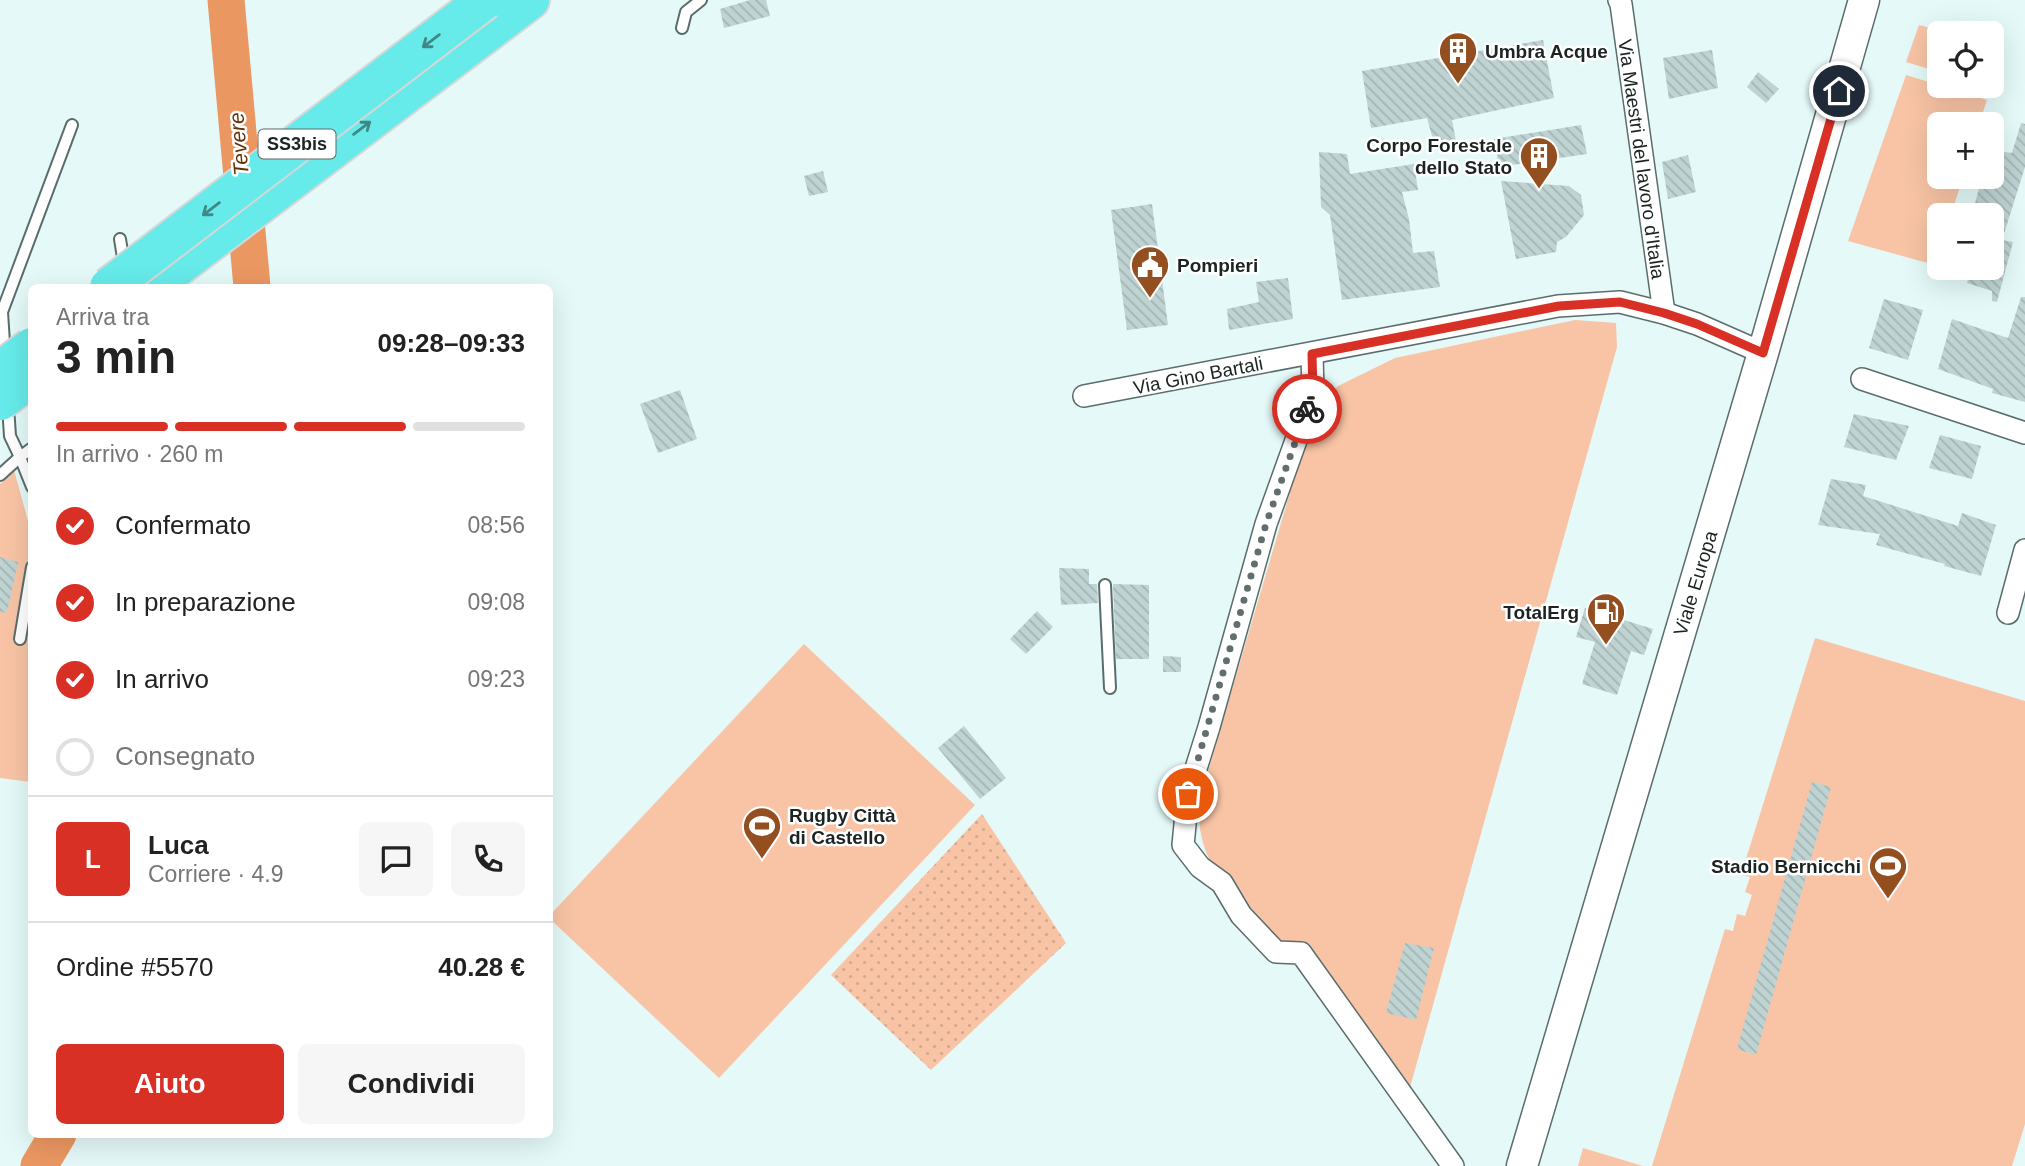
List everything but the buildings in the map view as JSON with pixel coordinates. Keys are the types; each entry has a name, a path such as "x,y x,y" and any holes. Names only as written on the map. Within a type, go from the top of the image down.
{"highway":[{"name":"SS3bis","path":"113,284 485,0"},
{"name":"SS3bis","path":"155,284 530,1"},
{"path":"0,371 28,349"},
{"path":"0,401 28,380"}],"main road":[{"name":"Viale Europa","path":"1522,1166 1763,353 1864,0"}],"street":[{"name":"Via Maestri del lavoro d'Italia","path":"1626,1 1664,313"},
{"name":"Via Gino Bartali","path":"1084,396 1559,306 1620,302 1697,324 1763,353"},
{"path":"1312,354 1313,393 1266,524 1188,794 1183,845 1200,866 1222,883 1241,915 1276,952 1301,953 1453,1166"},
{"path":"1862,379 2025,433"},
{"path":"2008,613 2025,550"}],"lane":[{"path":"682,28 686,12 701,0"},
{"path":"28,477 10,436 2,312 72,125"},
{"path":"120,239 128,284"},
{"path":"0,475 28,451"},
{"path":"1105,585 1110,688"},
{"path":"20,639 28,591"}],"shaded area":[{"path":"1919,25 1927,27 1927,68 1906,62"},
{"path":"1906,75 1927,81 1927,98 1987,100 1983,112 1927,112 1927,189 1959,189 1955,203 1927,203 1927,263 1848,241"},
{"path":"1575,320 1616,323 1617,347 1409,1091 1220,876 1208,857 1203,842 1199,802 1303,448 1320,409 1338,386 1395,358"},
{"path":"14,470 28,521 28,782 0,778 0,484"},
{"name":"Stadio Bernicchi","path":"1815,638 2025,701 2025,1124 2012,1166 1652,1166 1725,929 1733,931 1737,914 1745,916 1752,895 1745,892 1750,877 1741,875"},
{"name":"Rugby Città di Castello","path":"804,644 975,805 719,1078 553,922 553,912"},
{"path":"982,814 1066,943 931,1070 831,975"},
{"path":"1583,1148 1643,1166 1578,1166"}],"waterway":[{"name":"Tevere","path":"226,0 252,284"},
{"name":"Tevere","path":"39,1166 56,1138"}],"way so far":[{"path":"1188,794 1266,524 1307,409"}],"place":[{"name":"Umbra Acque","path":"1458,85"},
{"name":"Corpo Forestale dello Stato","path":"1539,190"},
{"name":"Pompieri","path":"1150,299"},
{"name":"TotalErg","path":"1606,646"},
{"name":"Rugby Città di Castello","path":"762,860"},
{"name":"Stadio Bernicchi","path":"1888,900"}],"route":[{"path":"1307,409 1313,393 1312,354 1559,306 1620,302 1697,324 1763,353 1839,91"}]}
